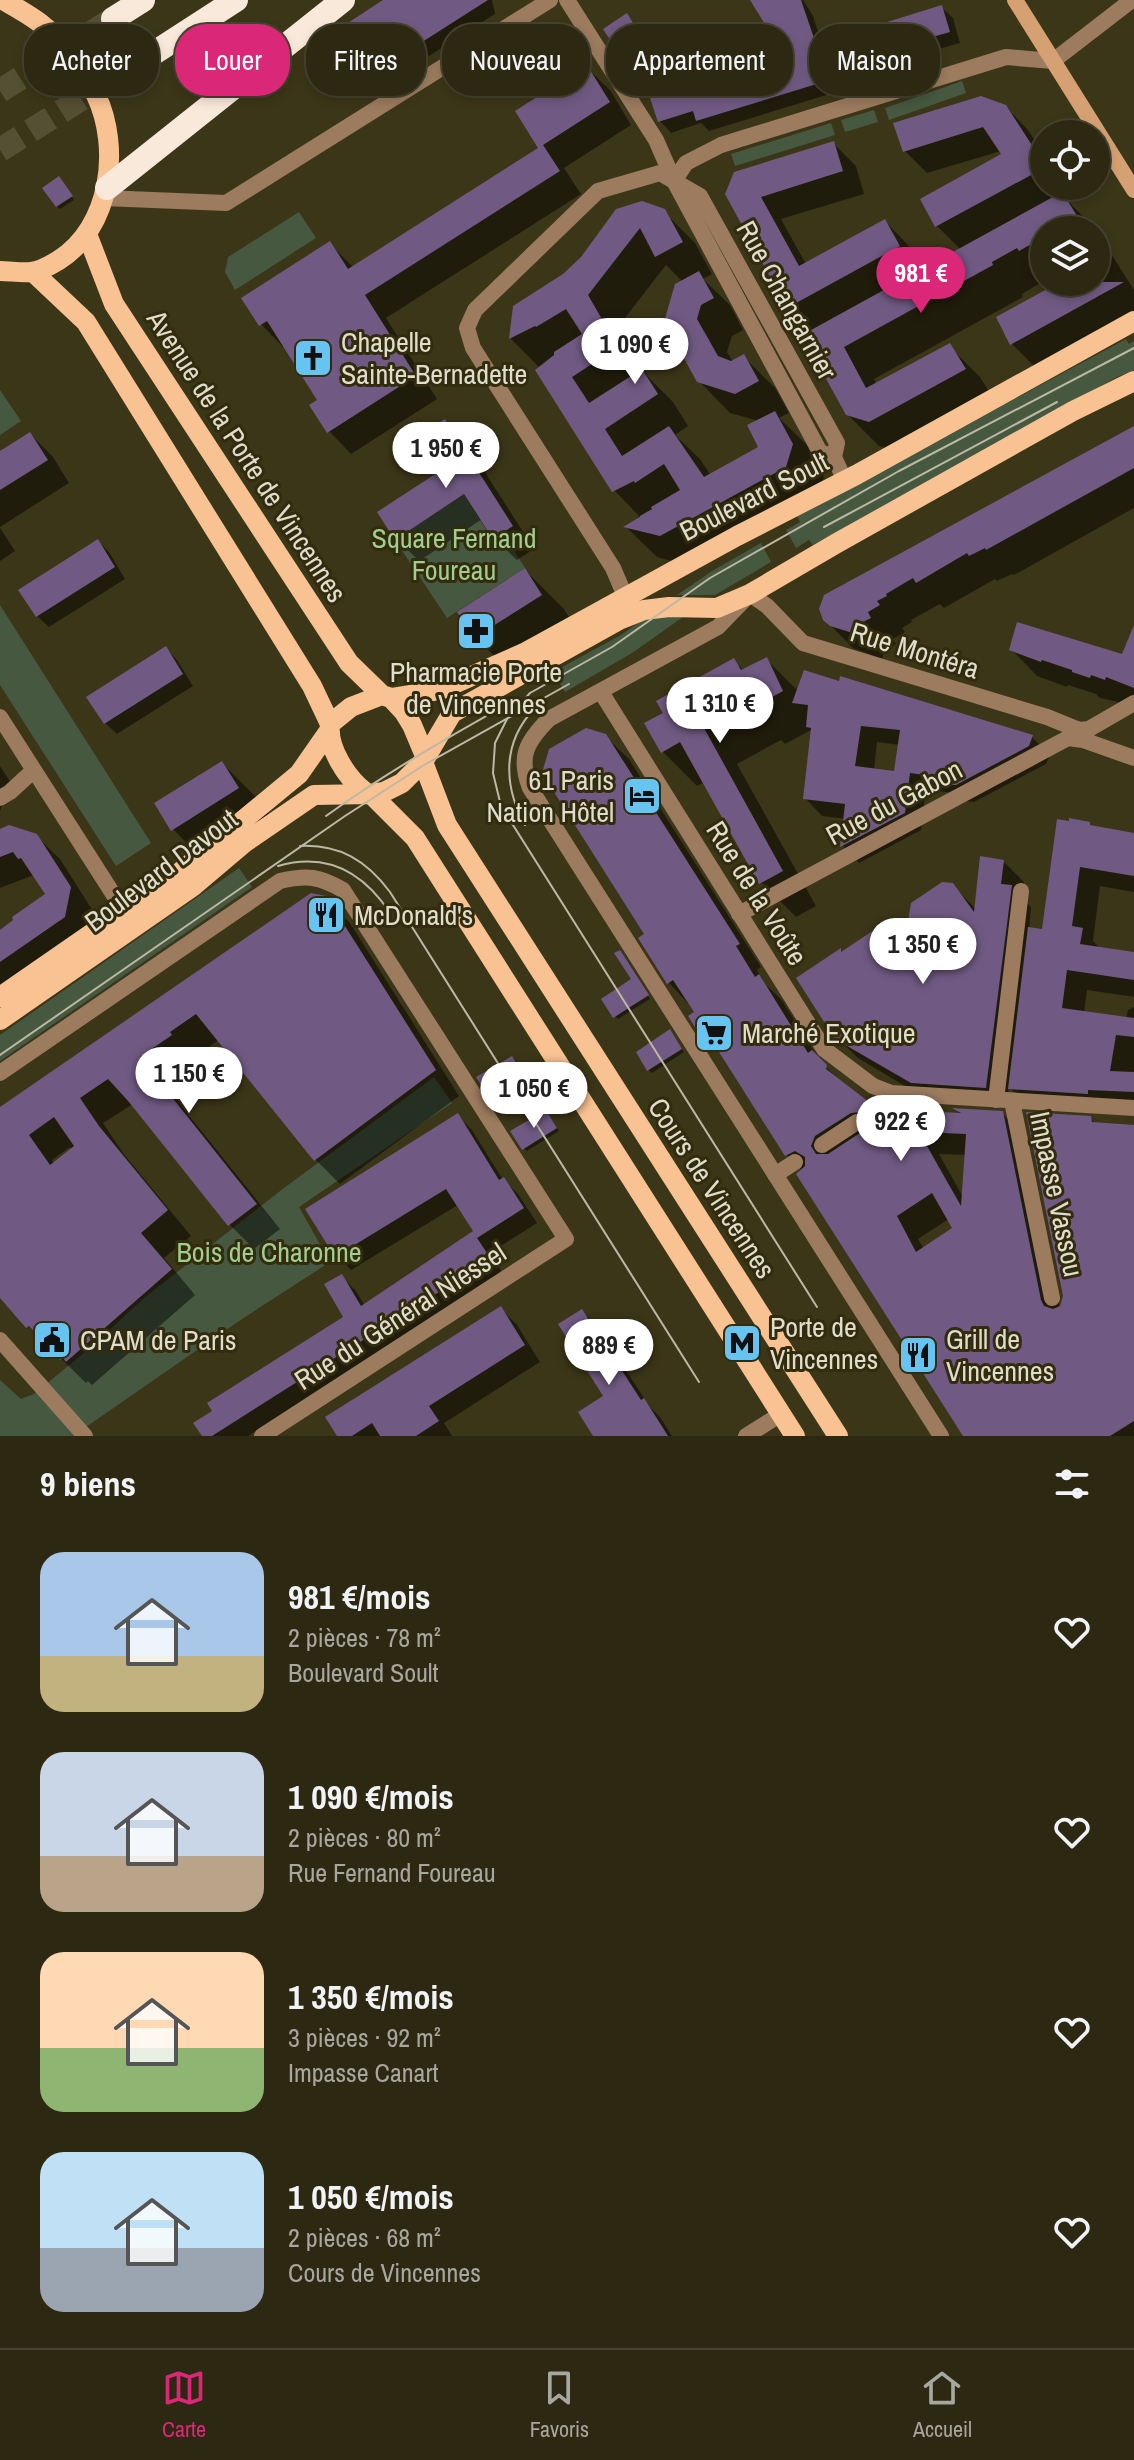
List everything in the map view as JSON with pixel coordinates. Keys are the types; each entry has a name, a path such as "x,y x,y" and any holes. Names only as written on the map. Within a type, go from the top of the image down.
{"highway":[{"path":"113,19 143,0"},
{"path":"159,50 236,0"},
{"path":"106,193 343,0"}],"main road":[{"path":"0,271 33,272 51,265 87,234 106,193 109,135 97,95 76,62 42,24 3,0"},
{"path":"1015,0 1134,190"},
{"name":"Avenue de la Porte de Vincennes","path":"87,234 114,304 349,663 387,696"},
{"path":"33,272 86,322 312,686 330,728 341,765 415,838 795,1436"},
{"name":"Boulevard Soult","path":"330,728 351,707 387,696 440,690 524,653 1134,321"},
{"path":"368,793 384,792 402,783 424,759 452,713 619,620 644,610 717,608 750,594 1059,419 1134,381"},
{"name":"Cours de Vincennes","path":"387,696 412,725 447,825 838,1436"},
{"name":"Boulevard Davout","path":"0,997 179,873 299,774 330,728"},
{"name":"Boulevard Davout","path":"0,1020 192,887 244,843 314,795 368,793"}],"street":[{"path":"106,193 226,203 550,0"},
{"name":"Rue Changarnier","path":"567,0 656,140 674,181 820,452 834,457 845,481"},
{"path":"625,596 613,568 473,348 467,328 475,310 598,191 660,173 674,181 686,163 721,145 1006,57 1053,61 1132,0"},
{"path":"601,692 718,627 750,594"},
{"name":"Rue Montéra","path":"750,594 767,606 803,643 1032,713 1134,758"},
{"name":"Cours de Vincennes","path":"601,692 549,719 531,737 524,758 525,776 530,788 941,1436"},
{"name":"Rue de la Voûte","path":"601,692 824,1049 873,1086 891,1093 1134,1108"},
{"name":"Rue du Gabon","path":"739,914 1134,703"},
{"path":"0,717 124,911"},
{"path":"0,798 34,770"},
{"name":"Rue du Général Niessel","path":"0,1073 280,881 304,876 326,880 343,890 566,1239 262,1436"},
{"name":"Impasse Vassou","path":"1021,891 1004,1101 1052,1298"},
{"path":"872,1113 886,1104 891,1093"},
{"path":"822,1145 857,1122"},
{"path":"775,1175 795,1162"},
{"path":"0,1340 85,1436"},
{"path":"746,1436 781,1414"}],"green space":[{"path":"962,81 966,93 889,120 885,108 919,96 940,96 940,89"},
{"path":"874,110 878,122 845,132 841,120"},
{"path":"831,123 835,135 735,166 731,154"},
{"path":"299,212 316,238 235,290 225,272 228,257"},
{"path":"1126,339 1129,344 1134,341 1134,370 813,545 809,540 796,548 786,530 800,522 797,516"},
{"path":"0,390 21,421 0,435"},
{"name":"Square Fernand Foureau","path":"464,494 492,539 503,533 525,568 447,618 395,540"},
{"path":"761,543 771,562 715,595 677,595 712,571"},
{"path":"0,605 151,843 116,866 0,685"},
{"path":"663,615 683,617 632,653 565,692 553,672 642,620"},
{"path":"239,868 252,887 0,1061 0,1035"},
{"name":"Bois de Charonne","path":"434,1077 452,1103 299,1207 330,1262 73,1436 0,1436 0,1380 21,1399 34,1394 144,1298 284,1188"}],"building":[{"path":"383,0 488,0 450,24 442,24 442,29 426,40 426,24 346,24"},
{"path":"750,0 801,0 809,24 809,86 793,91 793,24 764,24"},
{"path":"942,5 950,32 940,35 940,24 881,24"},
{"path":"627,13 634,24 610,24"},
{"path":"590,70 610,102 543,145 560,171 365,295 416,376 327,433 309,405 317,400 267,321 259,326 241,298 330,241 348,269 538,148 515,111 538,96 590,96"},
{"path":"649,96 778,96 696,121 693,111 658,122"},
{"path":"981,96 1006,105 1030,142 1030,176 935,227 920,199 1001,154 983,127 903,152 893,123"},
{"path":"834,141 843,171 761,197 799,266 885,219 900,246 787,308 725,194 734,172"},
{"path":"59,176 73,196 56,207 42,188"},
{"path":"1047,200 1067,200 1077,216 1030,216 1030,245 1019,251 1017,248 992,262 993,265 844,347 866,388 950,343 966,369 869,422 846,415 802,335"},
{"path":"642,201 665,209 683,242 655,257 640,228 588,295 618,347 572,377 589,403 642,369 658,394 605,429 622,456 669,426 704,477 758,447 747,425 775,411 793,444 786,467 660,536 623,527 680,490 664,464 635,483 612,492 535,370 554,352 582,334 566,309 509,339 513,306 563,274 581,257 616,209"},
{"path":"699,271 714,298 701,305 697,319 718,356 731,361 744,354 759,381 735,394 697,382 664,322 675,284"},
{"path":"1110,282 1124,282 1110,290"},
{"path":"1034,296 1099,296 1010,345 996,317"},
{"path":"445,419 513,526 493,539 464,494 395,540 377,512 446,467 424,432"},
{"path":"1134,426 1134,468 986,550 969,556 967,553 916,583 913,578 886,594 877,601 880,605 868,612 871,618 859,624 856,634 830,626 823,620 819,609 824,595"},
{"path":"30,432 48,460 0,490 0,451"},
{"path":"98,539 115,567 36,617 18,590"},
{"path":"525,568 542,595 474,638 457,612"},
{"path":"1017,622 1122,654 1134,625 1134,688 1106,677 1105,680 1091,675 1090,678 1009,650"},
{"path":"166,646 183,674 104,724 86,697"},
{"path":"767,657 783,691 749,710 746,705 704,728 783,871 759,884 680,742 661,753 644,723 663,713 656,701 734,658 741,670"},
{"path":"804,670 839,681 840,676 1033,735 1029,746 956,785 940,784 940,777 910,773 905,813 840,847 845,804 803,799 811,728 806,727 808,705 792,703","holes":["861,726 900,730 894,771 855,766"]},
{"path":"586,728 606,734 740,944 736,946 755,977 759,974 808,1053 812,1050 827,1065 826,1069 869,1102 861,1112 851,1113 815,1136 811,1146 816,1154 828,1154 863,1131 868,1123 878,1122 895,1110 961,1113 952,1108 1003,1111 1044,1306 1053,1309 1060,1306 1063,1296 1026,1112 1091,1116 1092,1122 1134,1125 1134,1421 1110,1436 963,1436 796,1174 805,1166 805,1157 795,1151 785,1156 707,1033 701,1037 688,1016 694,1012 673,980 667,984 638,938 644,934 542,773 549,749","holes":["919,1132 966,1134 961,1206","932,1193 952,1228 916,1252 897,1216"]},
{"path":"222,761 239,788 171,831 154,803"},
{"path":"1069,818 1134,833 1134,876 1080,867 1072,926 1083,928 1080,944 1134,952 1134,980 1067,970 1062,1008 1134,1018 1134,1037 1116,1035 1110,1071 1134,1072 1134,1092 1088,1090 1088,1094 1008,1089 1028,927 1042,929 1057,819 1069,821"},
{"path":"9,825 37,834 71,887 65,917 0,962 0,930 13,920 12,917 45,894 21,858 18,859 13,852 0,857 0,829"},
{"path":"980,856 1004,860 1001,884 1012,885 986,1088 911,1083 835,1039 796,978 877,928 906,934 911,903 942,882 953,883 974,912"},
{"path":"311,893 326,896 436,1070 314,1161 196,1014 170,1032 172,1035 140,1057 257,1204 228,1226 108,1079 80,1098 168,1210 141,1233 172,1269 66,1362 63,1358 60,1360 29,1326 26,1328 0,1298 0,1107","holes":["54,1117 74,1146 50,1165 29,1135"]},
{"path":"620,950 649,995 613,1018 601,999 631,979 614,953"},
{"path":"670,1029 682,1049 647,1071 636,1052"},
{"path":"512,1056 523,1075 488,1096 476,1077"},
{"path":"546,1110 557,1128 522,1150 510,1131"},
{"path":"458,1113 499,1180 504,1177 524,1208 477,1238 491,1259 212,1436 202,1436 193,1423 212,1411 207,1403 343,1317 324,1284 342,1274 361,1306 473,1231 446,1189 335,1257 305,1209"},
{"path":"501,1306 525,1345 429,1406 439,1421 416,1436 380,1436 372,1423 352,1436 337,1436 325,1417"},
{"path":"582,1309 668,1436 593,1436 578,1412 603,1396 558,1324"}],"tunnel":[{"path":"0,91 113,19"},
{"path":"0,150 86,96"}],"tram line":[{"path":"817,1307 501,806 493,773 495,743 507,719 530,693 612,647 710,578 899,471 1134,348"},
{"path":"824,527 1057,402"},
{"path":"0,1055 345,816 424,765 569,684"},
{"path":"326,816 420,754 517,699"},
{"path":"525,825 513,795 509,764 516,735 535,708"},
{"path":"300,846 328,848 351,857 372,871 390,892 699,1382"},
{"path":"278,866 312,862 342,869 368,886 390,913"}],"place":[{"name":"Chapelle Sainte-Bernadette","path":"313,358"},
{"name":"Pharmacie Porte de Vincennes","path":"476,631"},
{"name":"61 Paris Nation Hôtel","path":"642,796"},
{"name":"McDonald's","path":"326,915"},
{"name":"Marché Exotique","path":"714,1033"},
{"name":"CPAM de Paris","path":"52,1340"},
{"name":"Porte de Vincennes","path":"742,1343"},
{"name":"Grill de Vincennes","path":"918,1355"}]}
